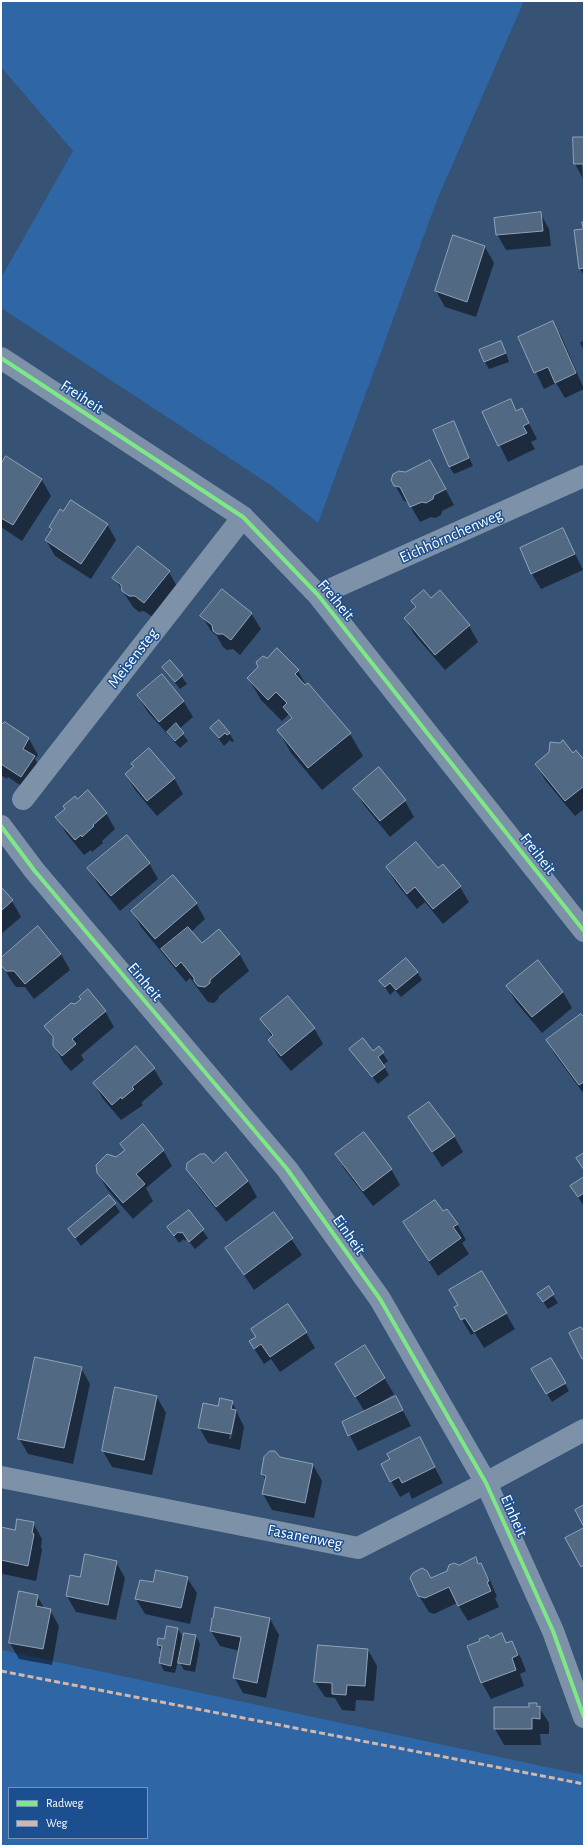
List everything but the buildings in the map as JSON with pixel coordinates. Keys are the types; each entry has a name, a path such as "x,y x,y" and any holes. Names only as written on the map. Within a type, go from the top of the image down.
{"street":[{"name":"Freiheit","path":"1,358 243,517 318,595 584,931"},
{"name":"Eichhörnchenweg","path":"318,595 584,476"},
{"name":"Meisensteg","path":"23,798 243,517"},
{"name":"Einheit","path":"1,826 34,870 287,1168 380,1299 486,1484 553,1631 584,1717"},
{"name":"Fasanenweg","path":"1,1476 358,1548 486,1484 584,1430"}],"shaded area":[{"path":"1,1 524,1 437,200 318,523 272,486 1,308 1,278 73,151 1,67"},
{"path":"1,1650 584,1775 584,1846 1,1846"}],"marked path":[{"path":"1,1671 584,1784"}],"cycle path":[{"path":"1,358 243,517 318,595 584,931"},
{"path":"1,826 34,870 287,1169 380,1299 486,1483 553,1631 584,1717"}]}
